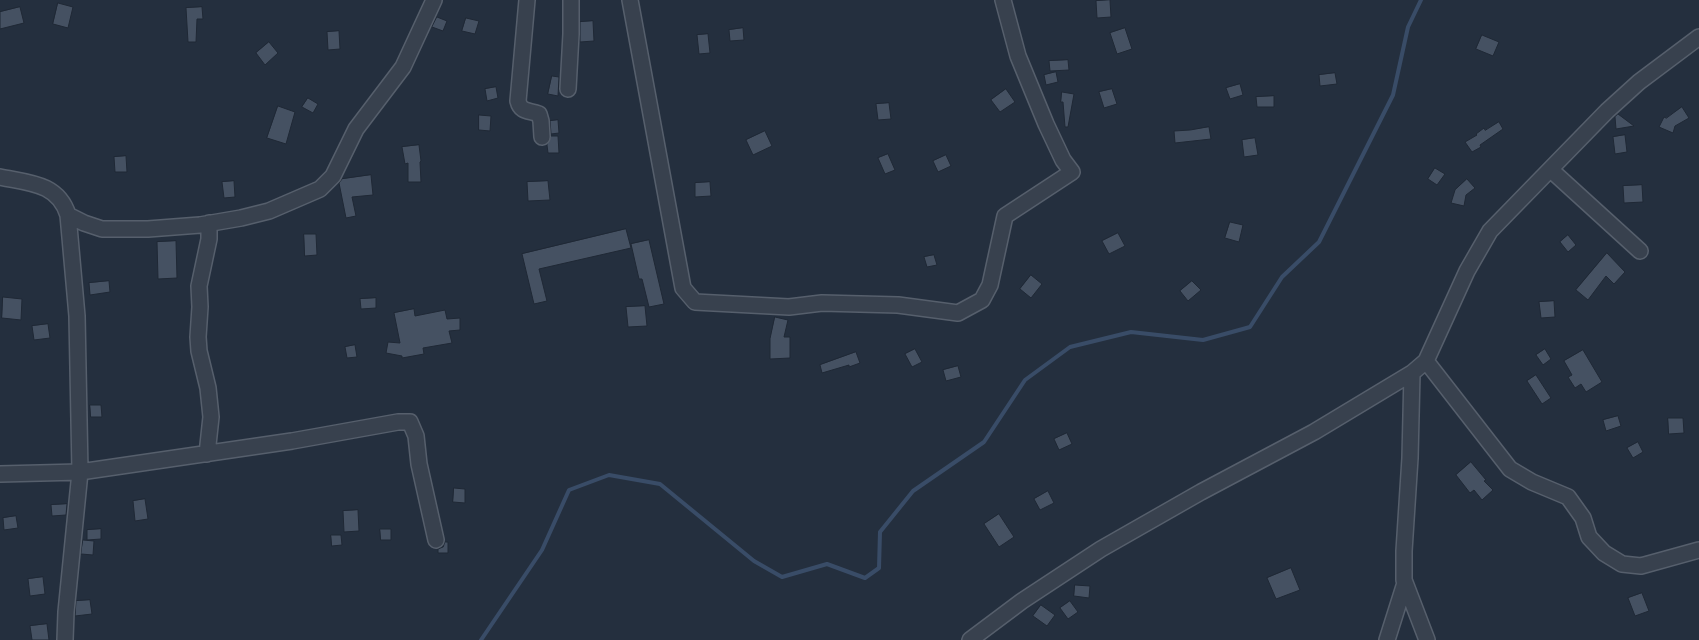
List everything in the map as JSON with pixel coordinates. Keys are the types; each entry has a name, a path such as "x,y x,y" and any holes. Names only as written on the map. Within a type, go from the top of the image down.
{"street":[{"path":"68,215 102,229 148,229 209,224 269,211 320,189 333,176 356,129 403,68 434,0"},
{"path":"527,0 518,101 519,107 525,111 539,114 542,137"},
{"path":"568,89 571,0"},
{"path":"630,0 683,288 695,302 789,307 822,303 898,305 958,313 982,300 990,285 1005,216 1072,172 1046,124 1018,56 1003,0"},
{"path":"970,640 1022,600 1101,549 1201,492 1314,432 1412,373 1426,361 1468,271 1490,231 1607,110 1639,82 1699,37"},
{"path":"1550,170 1640,252"},
{"path":"0,177 40,185 51,190 65,206 68,215 77,316 80,472 65,640"},
{"path":"208,454 211,417 208,388 199,351 198,337 199,286 209,239 209,224"},
{"path":"1426,361 1510,469 1532,482 1568,497 1583,518 1589,537 1604,553 1622,564 1641,566 1699,550"},
{"path":"1412,373 1410,458 1404,551 1405,583 1427,640"},
{"path":"0,474 80,472 208,454 398,422 410,422 416,436 419,464 436,540"},
{"path":"1387,640 1405,583"}],"building":[{"path":"1110,0 1111,17 1097,18 1096,1"},
{"path":"58,3 73,7 68,28 53,24"},
{"path":"20,7 24,23 0,29 0,12"},
{"path":"202,7 203,19 197,19 196,42 188,42 186,8"},
{"path":"437,17 447,21 443,31 432,27"},
{"path":"466,18 479,21 475,34 462,31"},
{"path":"593,21 594,41 580,42 580,22"},
{"path":"743,28 744,40 730,41 729,30"},
{"path":"1125,28 1132,49 1117,54 1110,33"},
{"path":"339,31 340,49 328,50 327,32"},
{"path":"708,34 710,53 699,54 697,35"},
{"path":"1482,35 1499,42 1493,56 1476,49"},
{"path":"269,42 278,53 265,65 256,53"},
{"path":"1068,60 1069,70 1050,71 1049,61"},
{"path":"1056,72 1058,82 1046,85 1044,75"},
{"path":"1335,73 1337,84 1320,86 1319,75"},
{"path":"552,76 559,77 558,96 548,94"},
{"path":"1240,84 1243,95 1230,99 1226,88"},
{"path":"496,87 498,98 487,101 485,89"},
{"path":"1006,89 1015,102 1000,112 991,100"},
{"path":"1112,89 1117,104 1104,108 1099,92"},
{"path":"1062,92 1074,94 1068,127 1065,127 1063,102 1061,102"},
{"path":"1274,96 1274,107 1257,107 1256,97"},
{"path":"308,98 318,104 313,113 302,107"},
{"path":"889,103 891,119 878,120 876,104"},
{"path":"278,106 295,112 286,144 267,138"},
{"path":"1682,107 1689,118 1675,126 1673,133 1659,127 1664,117 1666,118"},
{"path":"1618,114 1634,126 1616,129 1615,117"},
{"path":"479,115 491,116 490,131 479,130"},
{"path":"558,120 559,133 551,134 550,121"},
{"path":"1499,122 1503,129 1472,152 1465,142 1484,128 1485,130"},
{"path":"1209,127 1211,139 1175,143 1174,131"},
{"path":"765,131 772,146 753,155 746,140"},
{"path":"1625,135 1627,152 1615,154 1613,137"},
{"path":"551,136 558,136 559,153 548,153 547,145"},
{"path":"1255,138 1258,155 1244,157 1242,140"},
{"path":"419,145 421,182 408,182 408,163 405,164 402,147"},
{"path":"888,154 895,170 885,174 878,158"},
{"path":"946,155 951,166 938,172 933,161"},
{"path":"126,156 127,172 115,172 114,157"},
{"path":"1435,168 1445,174 1437,185 1428,179"},
{"path":"371,175 373,195 352,197 356,216 346,218 339,183 342,179"},
{"path":"1467,179 1475,188 1466,195 1464,206 1451,203 1455,190"},
{"path":"234,181 235,197 224,198 222,182"},
{"path":"548,181 550,200 528,201 527,182"},
{"path":"710,182 711,196 695,197 695,183"},
{"path":"1642,185 1643,202 1624,203 1623,186"},
{"path":"1230,222 1243,225 1239,242 1225,238"},
{"path":"626,229 631,248 539,269 547,301 534,304 522,254"},
{"path":"1118,233 1125,246 1109,254 1102,241"},
{"path":"304,234 316,234 317,255 305,256"},
{"path":"1568,235 1576,245 1568,252 1560,242"},
{"path":"649,240 664,304 649,307 642,279 639,279 631,244"},
{"path":"176,241 177,278 158,279 157,242"},
{"path":"1607,253 1625,272 1614,284 1606,276 1588,300 1576,290"},
{"path":"934,255 937,265 927,267 924,257"},
{"path":"1031,275 1042,284 1031,298 1020,289"},
{"path":"109,281 110,292 90,295 89,283"},
{"path":"1192,281 1201,290 1188,301 1180,291"},
{"path":"3,297 22,299 21,320 2,318"},
{"path":"376,298 376,308 361,309 360,299"},
{"path":"1554,301 1555,317 1541,318 1539,302"},
{"path":"645,306 647,326 628,327 626,307"},
{"path":"414,309 415,316 445,310 447,319 460,318 460,330 449,331 452,343 423,348 424,354 402,358 402,356 386,353 388,342 400,343 394,313"},
{"path":"775,317 788,320 784,337 790,337 790,358 770,359 770,339"},
{"path":"48,324 50,338 34,340 32,326"},
{"path":"355,345 357,357 347,358 345,347"},
{"path":"915,349 922,362 912,367 905,354"},
{"path":"1545,349 1551,359 1543,365 1536,355"},
{"path":"1583,350 1602,382 1586,392 1581,384 1575,388 1568,377 1572,375 1564,361"},
{"path":"856,352 860,363 822,373 820,365"},
{"path":"958,366 961,377 946,381 943,370"},
{"path":"1536,375 1551,398 1542,404 1527,381"},
{"path":"90,405 101,405 102,417 91,417"},
{"path":"1618,416 1621,426 1606,431 1603,420"},
{"path":"1668,418 1683,418 1684,433 1669,434"},
{"path":"1067,433 1072,444 1059,450 1054,439"},
{"path":"1638,442 1643,452 1633,458 1627,448"},
{"path":"1471,462 1486,480 1484,481 1493,490 1482,500 1474,490 1470,493 1456,475"},
{"path":"454,488 465,489 465,503 453,502"},
{"path":"1048,491 1054,503 1040,510 1034,499"},
{"path":"145,499 148,519 135,521 133,501"},
{"path":"67,504 66,515 52,516 51,505"},
{"path":"358,510 359,531 344,532 343,511"},
{"path":"999,514 1014,537 999,547 984,524"},
{"path":"16,516 18,528 4,530 3,518"},
{"path":"101,529 101,539 87,540 87,530"},
{"path":"380,529 391,529 391,540 381,540"},
{"path":"331,535 341,535 342,545 332,546"},
{"path":"83,540 94,541 93,555 81,554"},
{"path":"445,542 448,542 448,553 438,553 438,549 443,547"},
{"path":"1291,568 1300,590 1276,599 1267,578"},
{"path":"43,577 45,594 30,596 28,579"},
{"path":"1075,585 1090,586 1089,598 1074,596"},
{"path":"1642,593 1649,611 1635,616 1628,598"},
{"path":"90,600 92,614 75,616 76,601"},
{"path":"1070,601 1078,612 1068,619 1060,608"},
{"path":"1041,605 1055,615 1047,626 1033,616"},
{"path":"47,624 49,640 32,640 30,626"}],"waterway":[{"path":"481,640 542,550 569,490 609,475 660,484 754,561 782,577 827,564 865,578 879,568 880,532 913,491 984,442 1025,380 1070,347 1131,332 1203,340 1250,327 1282,277 1319,242 1393,95 1408,27 1421,0"}]}
